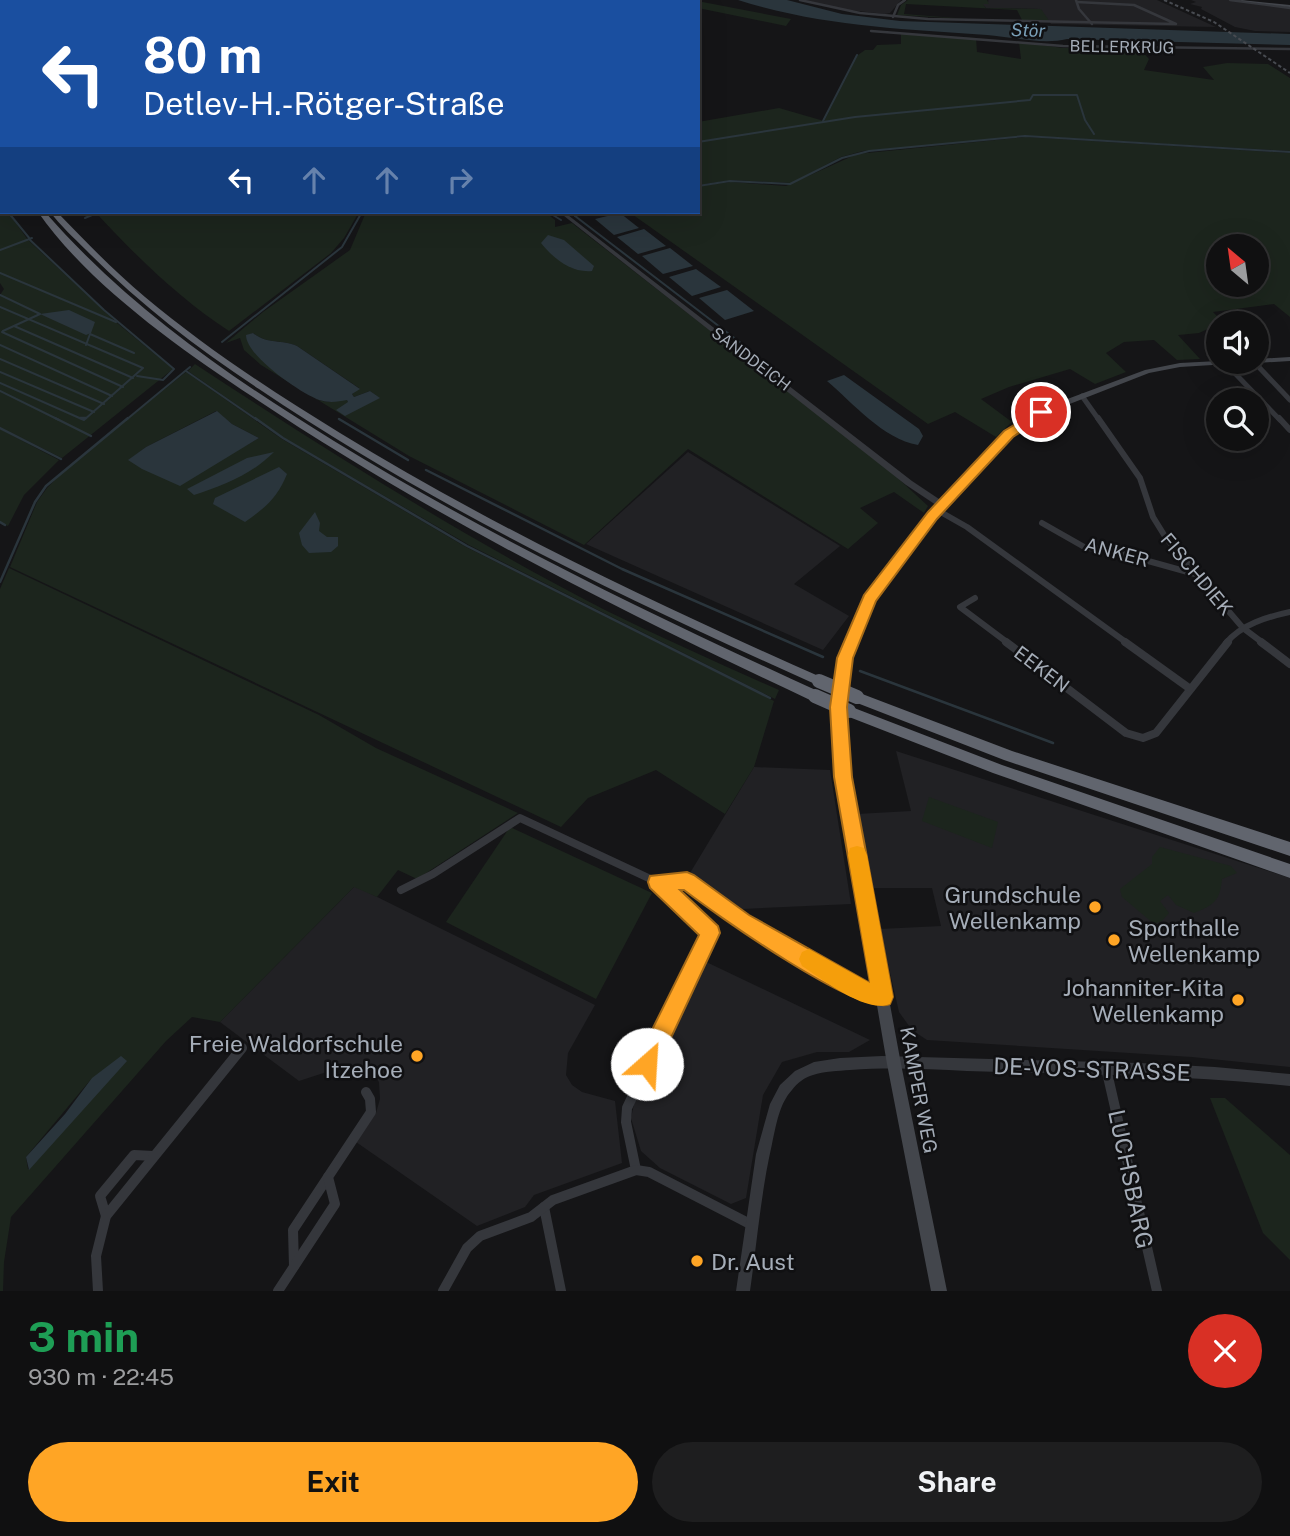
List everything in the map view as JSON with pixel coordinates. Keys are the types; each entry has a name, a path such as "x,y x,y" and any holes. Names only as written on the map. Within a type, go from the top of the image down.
{"highway":[{"path":"43,214 85,262 140,312 243,387 356,460 499,542 644,617 815,696 1010,774 1290,871"},
{"path":"55,214 128,286 172,322 290,406 379,462 509,536 657,609 857,697 1009,756 1290,849"}],"main road":[{"path":"1242,0 1290,6"},
{"path":"1250,0 1290,6"},
{"path":"1269,361 1290,359"},
{"name":"KAMPER WEG","path":"939,1291 894,1064 843,777 838,707 840,679 852,636 869,599 939,508 1021,424 1035,415 1155,369 1206,364"}],"street":[{"path":"800,0 893,17 1092,24 1176,23 1134,5 1077,1 1079,9 1092,24"},
{"path":"893,17 898,5 905,0"},
{"path":"1230,0 1290,6"},
{"name":"BELLERKRUG","path":"871,31 1063,46 1290,49"},
{"name":"SANDDEICH","path":"564,214 939,508 1189,688"},
{"path":"1235,374 1290,430"},
{"path":"1266,374 1290,400"},
{"name":"FISCHDIEK","path":"1082,396 1140,478 1160,531 1243,628 1290,664"},
{"path":"1278,419 1290,418"},
{"name":"ANKER","path":"1042,523 1086,548 1105,549 1195,574"},
{"name":"EEKEN","path":"975,598 960,607 1126,733 1139,738 1156,733 1189,688"},
{"path":"1189,688 1233,635 1263,618 1290,612"},
{"path":"401,890 433,874 520,818 657,882 710,933 631,1097 626,1122 636,1170"},
{"path":"657,882 687,881 742,922 862,992 883,997"},
{"path":"98,1291 96,1256 106,1216 242,1048"},
{"name":"DE-VOS-STRASSE","path":"743,1291 771,1117 782,1090 803,1073 817,1067 894,1064 1159,1069 1290,1080"},
{"name":"LUCHSBARG","path":"1106,1068 1157,1291"},
{"path":"294,1267 293,1230 371,1112 370,1099 366,1092"},
{"path":"106,1216 100,1196 134,1156 154,1156"},
{"path":"443,1291 474,1241 531,1217 553,1200 636,1170 649,1172 753,1226"},
{"path":"278,1291 335,1205 328,1177"},
{"path":"544,1207 561,1291"}],"shaded area":[{"path":"803,0 901,0 890,13 885,14 839,9"},
{"path":"908,0 987,0 989,4 983,4 986,8 1041,9 1050,22 1023,22 1017,10 906,4 904,14 969,19 897,15 901,5"},
{"path":"987,0 1157,0 1216,27 1051,24 1040,9 986,8 982,4 989,1"},
{"path":"1191,0 1237,0 1290,7 1290,32 1255,31 1235,27 1201,9 1202,7 1190,4 1196,2"},
{"path":"700,2 791,19 786,26 700,8"},
{"path":"901,34 976,38 977,52 1021,59 1019,42 1063,48 1138,47 1149,59 1144,70 1214,80 1203,67 1227,63 1268,64 1290,78 1290,151 1030,136 863,151 841,157 791,183 732,180 700,185 700,122 779,108 824,121 858,55 865,50 873,50 877,45 901,44"},
{"path":"1026,137 1290,153 1290,317 1274,304 1206,311 1206,330 1178,335 1200,359 1177,360 1154,340 1124,342 1106,353 1126,372 1095,384 1070,369 1009,387 981,399 1012,422 996,437 955,412 928,424 632,214 700,214 700,186 731,182 786,186 857,154"},
{"path":"0,214 9,214 28,240 117,323 173,369 62,458 0,427 0,295 4,289 0,283"},
{"path":"358,214 344,238 331,253 229,331 177,292 98,215"},
{"path":"365,214 548,214 555,220 555,227 572,223 888,469 928,506 924,513 894,492 860,508 878,523 848,549 688,449 584,545 409,456 318,400 329,402 347,399 348,402 379,398 370,391 354,397 352,394 359,388 297,346 269,341 253,333 246,336 315,398 261,365 244,350 240,338 226,343 263,312 350,250"},
{"path":"195,364 448,523 605,610 779,690 775,699 469,545 286,439 188,371"},
{"path":"186,372 282,439 466,547 774,701 754,767 725,814 656,770 588,798 561,827 10,567 37,502 68,467","holes":["216,411 232,424 259,438 231,454 129,460 146,447"]},
{"path":"0,429 59,460 24,495 8,526 0,522"},
{"path":"688,452 840,546 794,584 849,616 823,650 586,544"},
{"path":"9,568 319,715 376,748 518,813 417,879 398,870 377,897 354,887 220,1022 192,1017 166,1041 11,1217 4,1262 3,1291 0,1291 0,589","holes":["92,1078 29,1169 26,1157"]},
{"name":"Grundschule Wellenkamp","path":"896,751 1290,878 1290,1067 1192,1057 927,1040 912,1030 899,1012 880,929 941,926 932,888 872,888 857,814 911,811"},
{"path":"754,767 830,770 851,904 742,909 690,873"},
{"path":"929,797 998,822 992,848 922,821"},
{"path":"510,827 652,893 596,999 446,922"},
{"path":"1160,847 1231,866 1237,873 1222,879 1215,901 1194,913 1176,905 1168,895 1160,901 1169,913 1162,921 1154,924 1122,897 1120,889 1152,864 1152,857"},
{"name":"Freie Waldorfschule Itzehoe","path":"355,886 595,1005 568,1053 566,1075 572,1085 582,1092 615,1101 622,1163 534,1195 525,1207 477,1226 356,1142 376,1113 380,1099 379,1082 370,1070 345,1066 299,1081 220,1022"},
{"path":"700,959 870,1040 849,1052 817,1052 782,1062 763,1095 746,1198 731,1204 660,1168 641,1151 631,1118 635,1100"},
{"path":"1210,1098 1225,1098 1290,1155 1290,1260 1263,1233"}],"water":[{"name":"Stör","path":"738,0 787,0 842,14 900,21 1290,34 1290,45 1067,39 1038,41 830,21"},
{"path":"621,214 639,228 614,235 595,219"},
{"path":"644,229 666,246 638,254 617,237"},
{"path":"548,235 564,240 594,266 592,271 577,270 557,259 541,243"},
{"path":"670,248 693,266 663,274 642,256"},
{"path":"696,269 721,287 692,296 669,277"},
{"path":"727,290 754,311 725,320 699,298"},
{"path":"69,310 95,322 91,333 86,335 40,314"},
{"path":"253,333 269,341 297,346 360,389 352,394 354,397 370,391 380,398 345,416 336,410 348,402 347,400 319,400 275,373 248,344 246,335"},
{"path":"844,375 919,429 923,436 918,445 893,436 881,428 827,381"},
{"path":"217,411 232,424 259,438 180,486 128,460 146,447"},
{"path":"274,452 256,467 226,483 194,495 187,489 247,458"},
{"path":"279,467 287,474 275,496 245,522 213,504 215,498"},
{"path":"315,512 320,523 319,531 327,537 338,537 338,546 331,552 309,553 302,545 299,533"},
{"path":"121,1056 127,1061 29,1170 26,1157 65,1114 92,1078"}],"waterway":[{"path":"823,121 857,55"},
{"path":"700,142 855,117 1030,100 1033,95 1077,95 1085,120 1094,134"},
{"path":"700,186 730,181 790,184 842,158 869,151 1025,136 1290,152"},
{"path":"10,214 30,239"},
{"path":"85,218 94,214"},
{"path":"222,342 342,247 361,214"},
{"path":"551,214 561,220"},
{"path":"582,214 575,216 750,350"},
{"path":"0,250 29,239"},
{"path":"29,239 104,310 174,369 163,380 137,376"},
{"path":"0,273 116,322"},
{"path":"0,295 40,314 29,319"},
{"path":"0,307 29,319"},
{"path":"3,331 29,319"},
{"path":"29,319 86,344"},
{"path":"14,326 132,378"},
{"path":"2,332 122,387"},
{"path":"86,344 90,334 134,353"},
{"path":"86,344 143,368 132,378"},
{"path":"0,345 111,396"},
{"path":"0,359 103,403"},
{"path":"126,420 190,367"},
{"path":"186,371 257,420"},
{"path":"0,372 93,412"},
{"path":"122,387 132,378"},
{"path":"0,383 84,420 93,412"},
{"path":"111,396 122,387"},
{"path":"0,391 59,420"},
{"path":"103,403 111,396"},
{"path":"93,412 103,403"},
{"path":"55,418 59,420"},
{"path":"80,418 86,418"},
{"path":"0,582 35,502 46,486 128,418"},
{"path":"255,418 283,438 467,546 770,698"},
{"path":"339,419 408,460"},
{"path":"59,420 91,436"},
{"path":"0,428 61,459"},
{"path":"426,470 622,569 823,657"},
{"path":"0,522 5,525"},
{"path":"860,671 1053,743"}],"railway":[{"path":"1164,0 1214,22 1290,73"}],"slow traffic":[{"path":"809,959 862,992 883,997 857,855"}],"place":[{"name":"Grundschule Wellenkamp","path":"1095,907"},
{"name":"Sporthalle Wellenkamp","path":"1114,940"},
{"name":"Johanniter-Kita Wellenkamp","path":"1238,1000"},
{"name":"Freie Waldorfschule Itzehoe","path":"417,1056"},
{"name":"Dr. Aust","path":"697,1261"}],"route":[{"path":"647,1064 710,933 657,882 687,881 742,922 787,945 862,992 883,997 843,777 838,707 845,658 869,599 933,515 1009,434 1041,412"}]}
